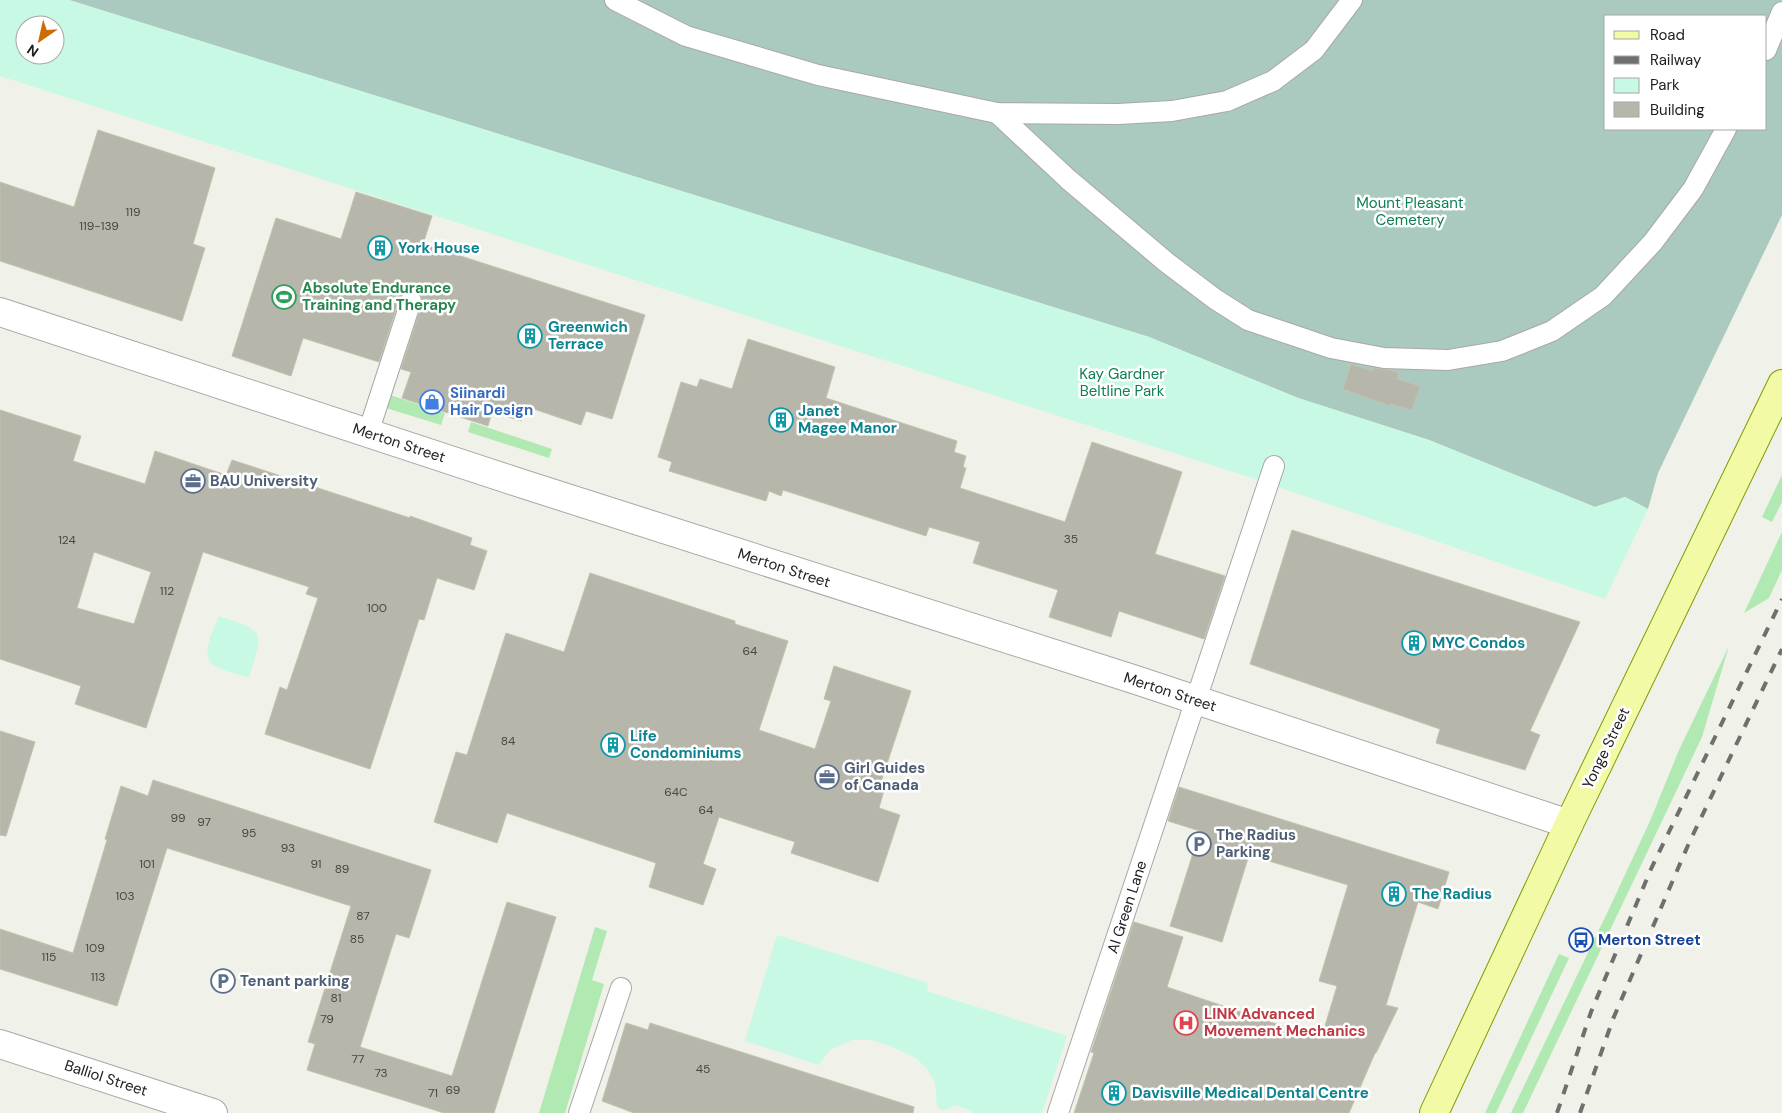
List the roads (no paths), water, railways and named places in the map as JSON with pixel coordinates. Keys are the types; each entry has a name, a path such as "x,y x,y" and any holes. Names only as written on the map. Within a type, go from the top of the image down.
{"main road":[{"name":"Yonge Street","path":"1434,1113 1569,824 1782,384"}],"street":[{"name":"Merton Street","path":"0,312 368,433 1196,700 1569,824"},
{"name":"Balliol Street","path":"0,1044 212,1113"}],"lane":[{"path":"615,0 686,36 818,75 997,113 1118,114 1172,111 1227,100 1273,81 1314,50 1352,0"},
{"path":"1767,48 1782,12"},
{"path":"997,113 1069,180 1166,262 1215,299 1248,320 1330,348 1384,358 1448,360 1502,352 1552,331 1603,296 1653,242 1693,189 1725,130"},
{"path":"368,433 411,301"},
{"name":"Al Green Lane","path":"1058,1113 1274,466"},
{"path":"580,1113 621,988"}],"railway":[{"path":"1557,1113 1591,1012 1651,869 1782,599"},
{"path":"1580,1113 1613,1019 1689,843 1782,649"}],"place":[{"name":"York House","path":"380,248"},
{"name":"Absolute Endurance Training and Therapy","path":"284,297"},
{"name":"Greenwich Terrace","path":"530,336"},
{"name":"Siinardi Hair Design","path":"432,402"},
{"name":"Janet Magee Manor","path":"781,420"},
{"name":"BAU University","path":"193,481"},
{"name":"MYC Condos","path":"1414,643"},
{"name":"Life Condominiums","path":"613,745"},
{"name":"Girl Guides of Canada","path":"827,777"},
{"name":"The Radius Parking","path":"1199,844"},
{"name":"The Radius","path":"1394,894"},
{"name":"Merton Street","path":"1581,940"},
{"name":"Tenant parking","path":"223,981"},
{"name":"LINK Advanced Movement Mechanics","path":"1186,1023"},
{"name":"Davisville Medical Dental Centre","path":"1114,1093"}],"park label":[{"name":"Mount Pleasant Cemetery","path":"1410,212"},
{"name":"Kay Gardner Beltline Park","path":"1122,382"}]}
